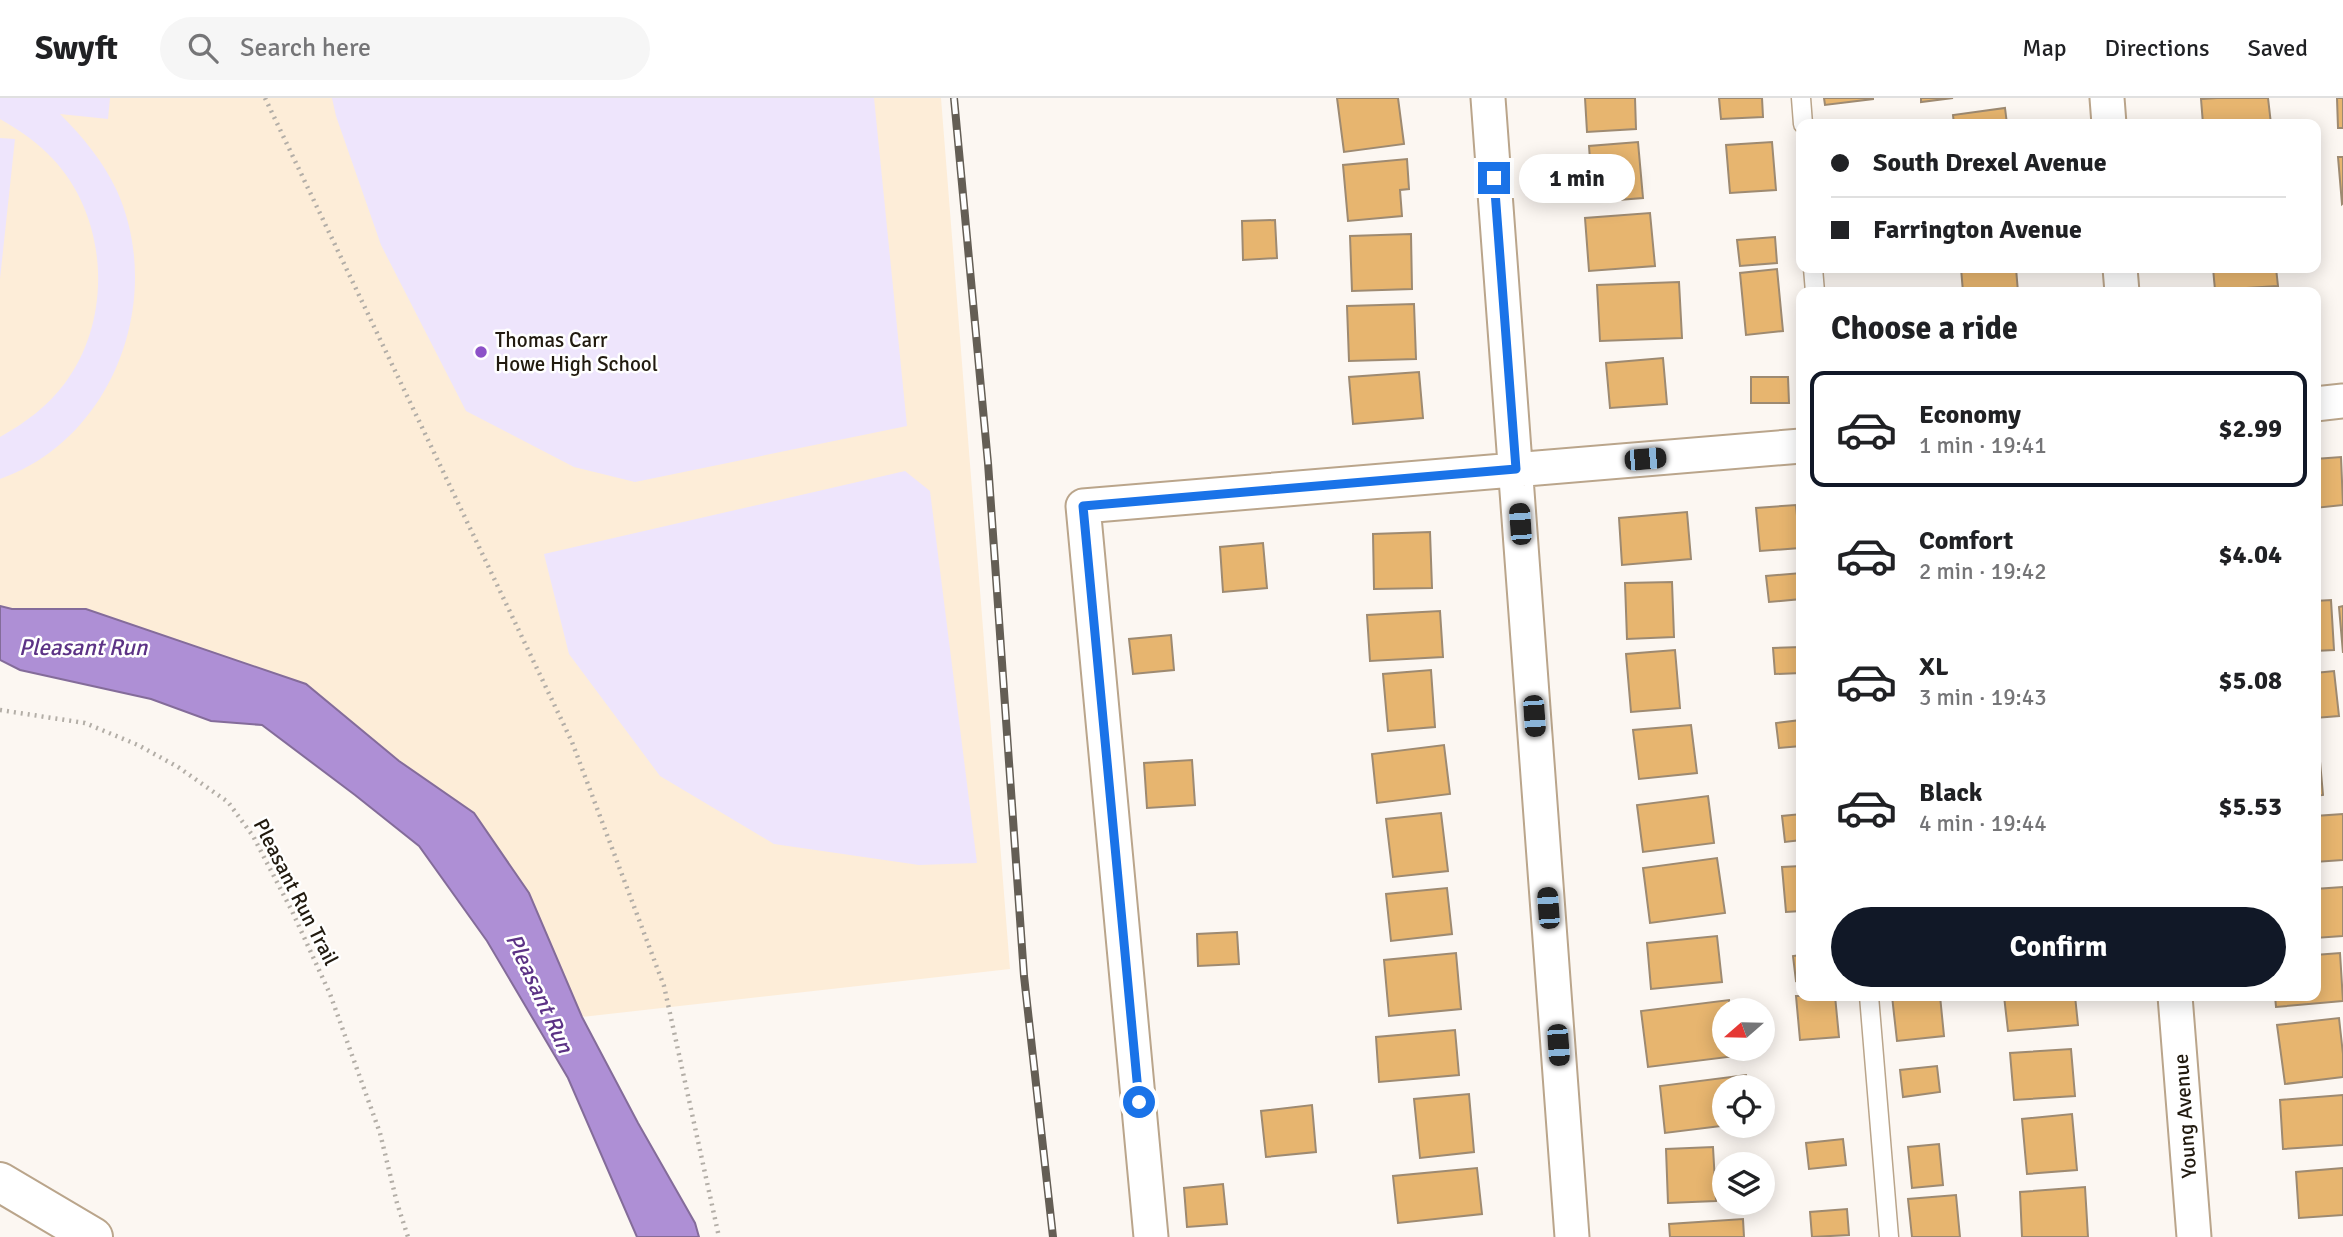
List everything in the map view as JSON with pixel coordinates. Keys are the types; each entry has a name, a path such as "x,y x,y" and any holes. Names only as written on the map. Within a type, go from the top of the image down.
{"street":[{"path":"1488,98 1572,1237"},
{"path":"2107,98 2109,119"},
{"path":"2321,403 2343,401"},
{"path":"1151,1237 1083,506 1796,446"},
{"name":"Young Avenue","path":"2175,1001 2194,1237"},
{"path":"0,1182 93,1237"}],"lane":[{"path":"1801,98 1803,119"},
{"path":"1869,1001 1889,1237"}],"path":[{"path":"265,98 572,742 664,986 719,1237"},
{"name":"Pleasant Run Trail","path":"0,710 85,723 138,745 178,767 228,802 253,836 292,911 330,994 380,1133 408,1237"}],"shaded area":[{"name":"Thomas Carr Howe High School","path":"0,98 941,98 1010,969 582,1017 529,893 474,813 399,761 306,684 86,609 12,609 0,606"},
{"path":"0,98 110,98 108,119 60,114 92,150 117,191 130,232 135,276 131,319 119,360 100,399 73,432 40,460 0,479 0,437 44,407 65,383 81,356 92,327 98,265 93,234 83,204 67,177 47,153 19,130 0,119"},
{"path":"332,98 874,98 907,426 635,482 574,467 466,411 381,245"},
{"path":"0,138 15,139 0,279"},
{"path":"905,471 930,491 977,863 919,865 774,844 660,776 569,654 544,554"}],"water":[{"name":"Pleasant Run","path":"0,606 12,609 86,609 306,684 399,761 474,813 529,893 582,1017 695,1223 699,1237 637,1237 568,1078 487,941 419,846 262,725 211,721 151,699 20,670 0,660"}],"building":[{"path":"1337,98 1398,98 1404,144 1344,152"},
{"path":"1585,98 1635,98 1636,129 1587,132"},
{"path":"1719,98 1762,98 1763,117 1721,119"},
{"path":"1824,98 1873,98 1873,99 1825,105"},
{"path":"1921,98 1953,98 1921,102"},
{"path":"2268,98 2270,119 2203,119 2201,99"},
{"path":"2337,98 2343,98 2343,128 2338,128"},
{"path":"2005,108 2006,119 1953,119 1953,115"},
{"path":"1638,142 1643,198 1593,202 1589,146"},
{"path":"1772,142 1776,190 1730,193 1726,145"},
{"path":"2338,157 2343,157 2342,204"},
{"path":"1407,159 1409,189 1400,190 1402,216 1348,221 1343,165"},
{"path":"1650,213 1655,266 1589,271 1585,218"},
{"path":"1275,220 1277,258 1243,260 1242,221"},
{"path":"1411,234 1412,289 1352,291 1350,236"},
{"path":"1775,237 1777,263 1740,266 1737,240"},
{"path":"1777,269 1783,331 1746,335 1740,273"},
{"path":"1961,273 2016,273 2018,287 1963,287"},
{"path":"2213,273 2277,273 2278,286 2215,287"},
{"path":"1679,282 1682,338 1600,341 1597,285"},
{"path":"1414,304 1416,359 1349,361 1347,306"},
{"path":"1663,358 1667,404 1610,408 1606,363"},
{"path":"1419,372 1423,418 1353,424 1349,377"},
{"path":"1751,377 1788,377 1789,403 1751,403"},
{"path":"2341,457 2343,505 2321,507 2321,459"},
{"path":"1796,505 1796,548 1760,551 1756,508"},
{"path":"1687,512 1691,559 1622,565 1619,518"},
{"path":"1430,532 1432,588 1374,589 1373,534"},
{"path":"1263,543 1267,588 1223,592 1220,547"},
{"path":"1796,573 1796,599 1769,602 1766,576"},
{"path":"1672,582 1674,637 1627,639 1625,583"},
{"path":"2331,600 2334,650 2321,651 2321,601"},
{"path":"2343,606 2343,653 2339,607"},
{"path":"1440,611 1443,657 1370,661 1367,615"},
{"path":"1171,635 1174,670 1133,674 1129,639"},
{"path":"1796,647 1796,673 1775,674 1773,648"},
{"path":"1675,650 1680,708 1631,712 1626,654"},
{"path":"1431,670 1435,727 1388,731 1383,674"},
{"path":"2334,671 2339,716 2321,718 2321,672"},
{"path":"1796,721 1796,746 1779,748 1776,723"},
{"path":"1691,725 1697,773 1639,779 1633,730"},
{"path":"1444,745 1450,794 1377,803 1372,754"},
{"path":"1192,760 1195,805 1147,808 1144,763"},
{"path":"1708,796 1714,843 1643,852 1637,805"},
{"path":"1441,813 1448,871 1393,877 1386,819"},
{"path":"2343,814 2343,860 2321,862 2321,816"},
{"path":"1796,815 1796,841 1785,842 1782,816"},
{"path":"1717,858 1725,913 1650,923 1643,868"},
{"path":"1796,866 1796,911 1786,912 1782,867"},
{"path":"2343,887 2343,936 2321,938 2321,889"},
{"path":"1447,888 1452,934 1391,941 1386,894"},
{"path":"1237,932 1239,964 1198,966 1197,934"},
{"path":"1717,936 1722,982 1651,989 1647,943"},
{"path":"1456,953 1461,1009 1389,1016 1384,960"},
{"path":"2340,953 2343,1001 2276,1007 2275,1001 2321,1001 2321,955"},
{"path":"1793,956 1796,956 1796,981"},
{"path":"1796,1001 1835,1001 1839,1037 1800,1040"},
{"path":"1893,1001 1940,1001 1944,1036 1897,1041"},
{"path":"2005,1001 2076,1001 2078,1025 2008,1031"},
{"path":"1712,1002 1712,1059 1648,1067 1641,1011"},
{"path":"2339,1018 2343,1077 2285,1084 2277,1025"},
{"path":"1455,1030 1459,1075 1379,1082 1376,1037"},
{"path":"2071,1049 2075,1096 2014,1100 2010,1053"},
{"path":"1937,1066 1940,1092 1903,1097 1900,1070"},
{"path":"1712,1079 1712,1127 1665,1133 1660,1086"},
{"path":"1469,1094 1474,1152 1420,1158 1414,1099"},
{"path":"2343,1095 2343,1145 2283,1149 2280,1100"},
{"path":"1312,1105 1316,1152 1266,1157 1261,1111"},
{"path":"2072,1114 2077,1170 2027,1174 2022,1119"},
{"path":"1843,1139 1846,1165 1809,1169 1806,1143"},
{"path":"1939,1144 1943,1185 1912,1188 1908,1147"},
{"path":"1713,1147 1712,1201 1668,1203 1666,1149"},
{"path":"1477,1168 1482,1214 1398,1223 1393,1176"},
{"path":"2343,1168 2343,1215 2299,1218 2296,1172"},
{"path":"1223,1184 1227,1224 1187,1227 1184,1188"},
{"path":"2085,1187 2088,1237 2022,1237 2020,1192"},
{"path":"1956,1195 1960,1237 1912,1237 1908,1199"},
{"path":"1847,1209 1849,1235 1812,1237 1810,1212"},
{"path":"1743,1219 1744,1237 1670,1237 1669,1224"}],"railway":[{"path":"954,98 988,463 1024,976 1053,1237"}],"place":[{"name":"Thomas Carr Howe High School","path":"481,352"}],"route":[{"path":"1139,1102 1083,506 1516,469 1494,178"}]}
